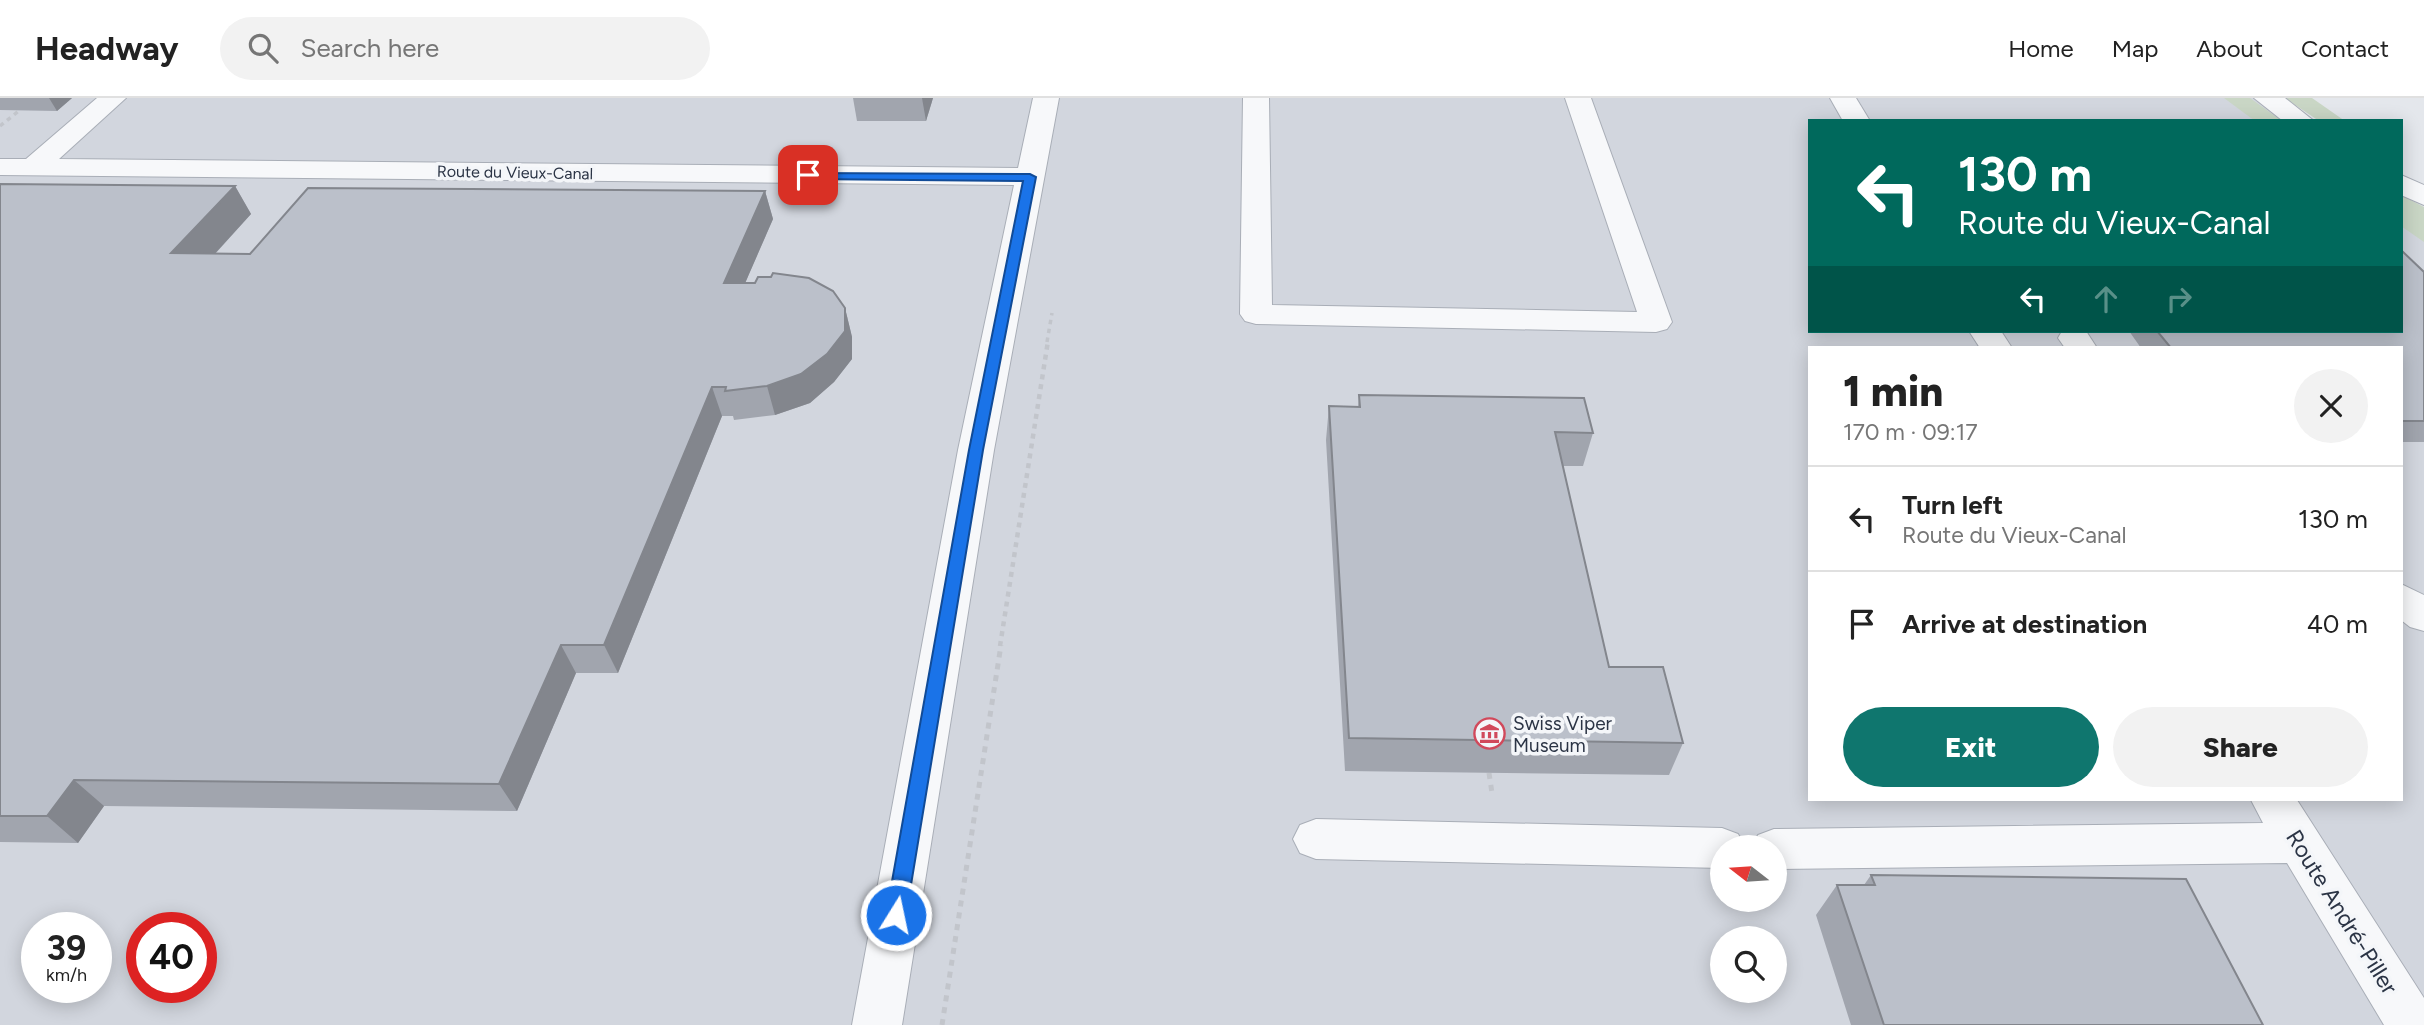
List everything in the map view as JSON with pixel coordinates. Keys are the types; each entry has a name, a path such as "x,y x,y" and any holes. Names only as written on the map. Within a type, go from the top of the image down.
{"street":[{"path":"33,167 113,98"},
{"path":"877,1025 976,450 1046,98"},
{"path":"1256,98 1256,314 1656,322 1578,98"},
{"path":"1843,98 1856,119"},
{"path":"2267,98 2298,119"},
{"name":"Route du Vieux-Canal","path":"0,167 1030,177"},
{"path":"2403,185 2424,196"},
{"path":"2403,590 2424,578"},
{"path":"2403,600 2424,616"},
{"name":"Route André-Piller","path":"2274,801 2412,1025"},
{"path":"1316,839 1710,848"},
{"path":"1787,849 2300,844"}],"path":[{"path":"0,126 20,110"},
{"path":"942,1025 1054,302"}],"shaded area":[{"path":"0,98 2258,98 2282,119 1808,119 1808,333 2403,333 2403,208 2424,219 2424,1025 0,1025"}],"green space":[{"path":"2224,98 2250,98 2279,119 2252,119"},
{"path":"2285,98 2312,98 2342,119 2316,119"},
{"path":"2403,196 2424,207 2424,242 2403,227"}],"building":[{"path":"0,184 235,186 171,253 250,254 308,188 765,191 724,283 755,283 758,277 771,277 773,273 809,278 833,291 845,308 845,331 827,354 801,374 767,386 725,391 726,387 712,387 604,645 561,645 499,784 74,780 47,816 0,816"},
{"path":"2403,252 2424,272 2424,421 2403,421 2403,346 2169,346 2159,333 2403,333"},
{"path":"1359,395 1584,398 1593,433 1555,432 1609,667 1663,667 1683,743 1349,738 1329,406 1360,407"},
{"path":"1871,875 2186,879 2263,1025 1884,1025 1837,885 1875,885"}],"place":[{"name":"Swiss Viper Museum","path":"1490,734"}],"route":[{"path":"808,175 1030,177 976,450 896,915"}]}
